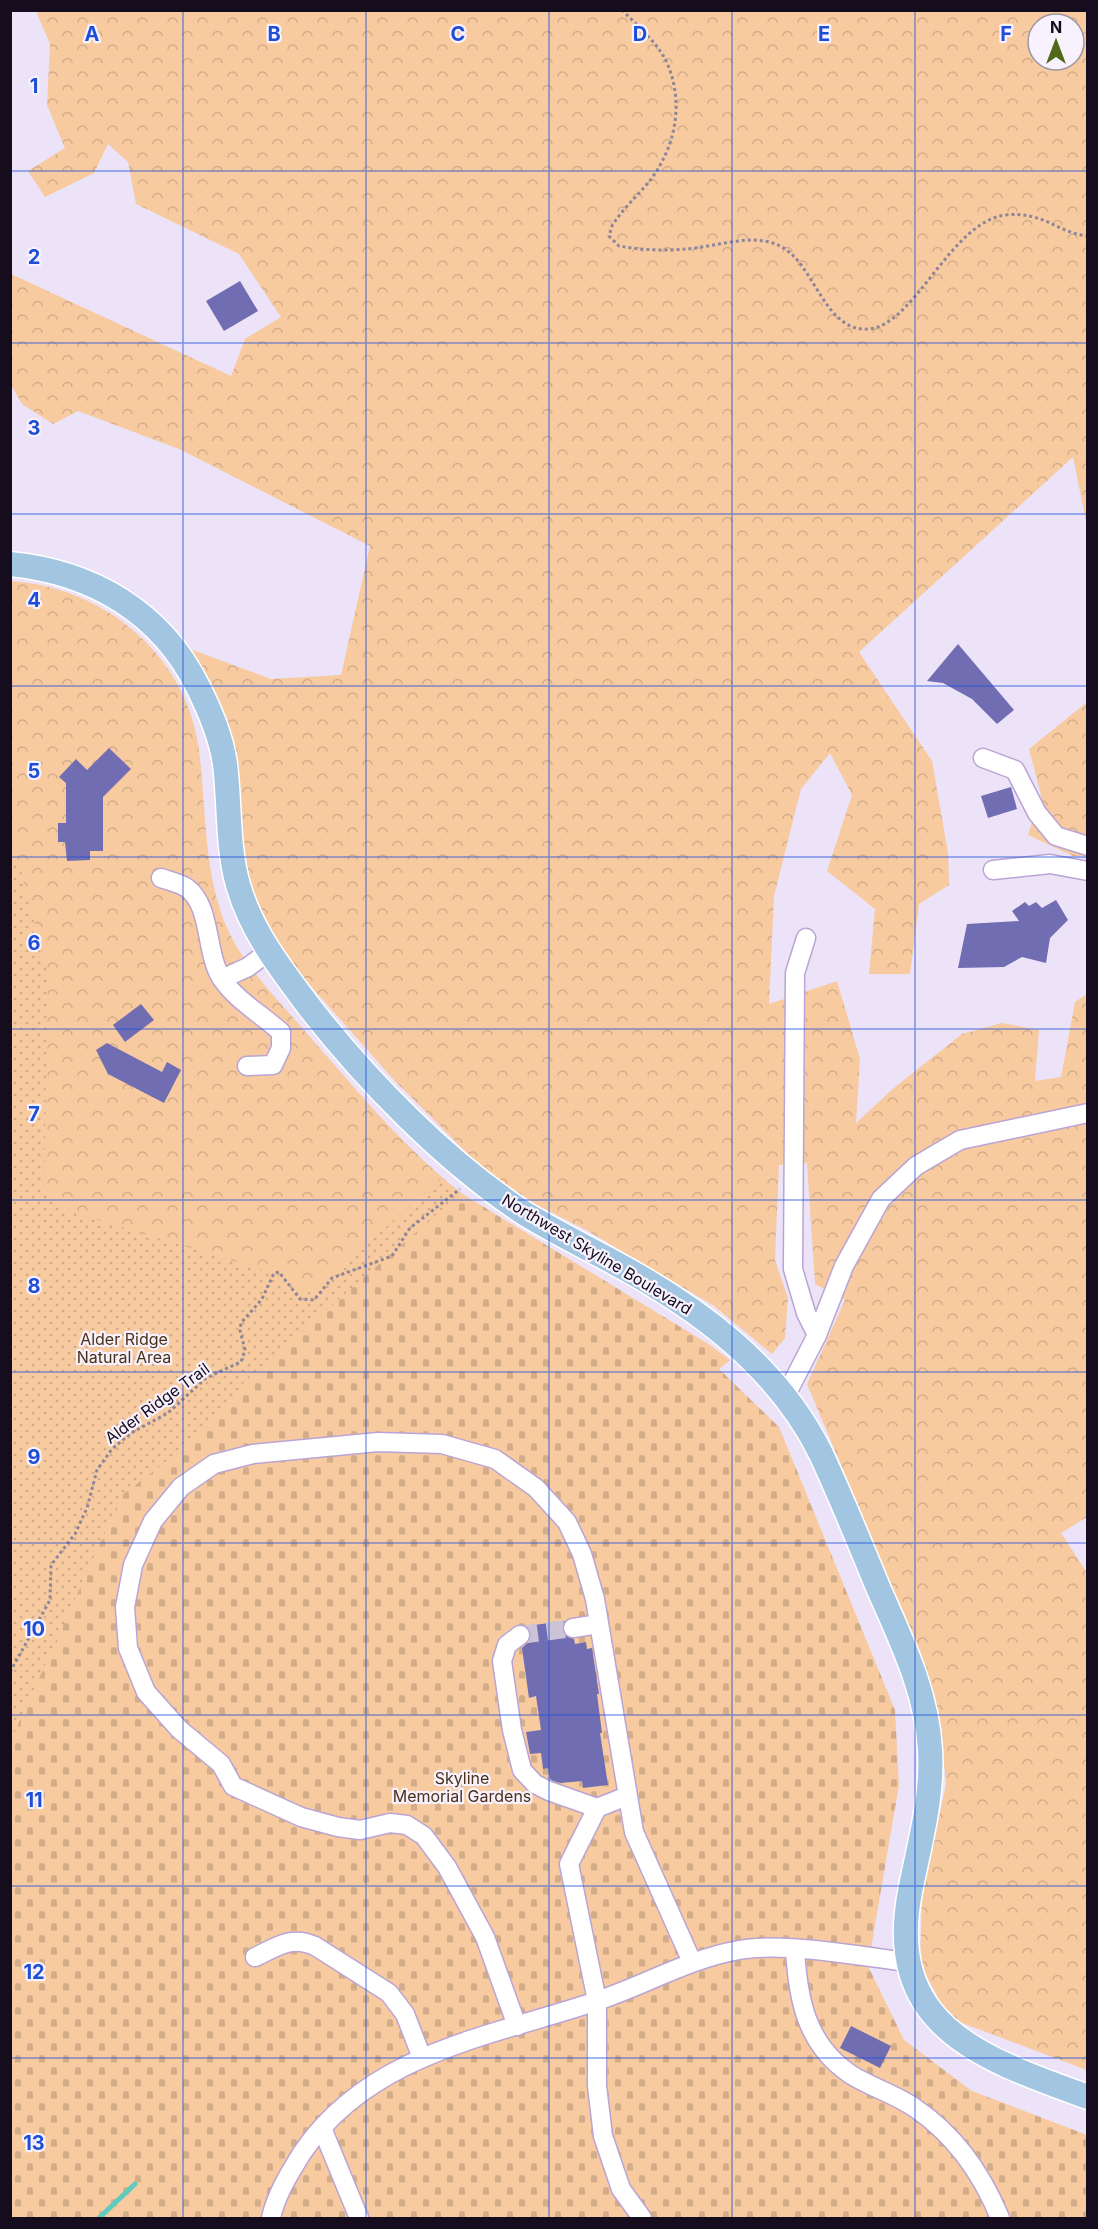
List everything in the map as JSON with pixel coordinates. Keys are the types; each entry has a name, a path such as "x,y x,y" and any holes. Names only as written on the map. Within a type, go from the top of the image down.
{"main road":[{"name":"Northwest Skyline Boulevard","path":"10,564 37,567 78,578 107,590 143,614 174,646 194,678 219,735 225,763 232,861 237,883 252,924 268,952 315,1015 393,1101 430,1139 473,1175 527,1215 667,1293 705,1319 738,1347 804,1422 834,1484 911,1665 925,1712 930,1752 930,1784 904,1924 907,1962 914,1982 942,2024 960,2041 981,2055 1010,2069 1088,2097"}],"street":[{"path":"983,758 1015,770 1037,813 1056,836 1088,846"},
{"path":"993,870 1050,864 1088,871"},
{"path":"161,878 188,889 199,905 206,923 212,957 222,979 239,999 281,1032 281,1048 273,1065 247,1066"},
{"path":"806,938 799,954 795,973 793,1269 806,1313 817,1335"},
{"path":"222,979 248,967 268,952"},
{"path":"785,1398 817,1335 844,1266 881,1199 916,1166 960,1140 1088,1113"},
{"path":"517,2026 485,1937 447,1867 424,1836 407,1825 390,1823 360,1830 338,1827 301,1817 233,1786 221,1764 179,1729 146,1692 128,1648 125,1607 133,1565 153,1521 181,1486 214,1464 253,1454 378,1442 442,1444 495,1459 536,1488 567,1522 582,1554 599,1624 634,1832 692,1962"},
{"path":"573,1628 599,1624"},
{"path":"520,1635 507,1645 502,1661 512,1730 522,1770 535,1784 597,1808 627,1796"},
{"path":"597,1808 569,1864 597,2001 597,2086 603,2136 621,2189 642,2218"},
{"path":"255,1958 285,1943 302,1940 315,1946 389,1994 397,2002 422,2058"},
{"path":"271,2218 274,2204 290,2172 322,2128 363,2089 397,2069 422,2058 597,2001 692,1962 741,1950 795,1950 907,1962"},
{"path":"795,1950 798,1994 804,2015 808,2026 827,2054 850,2074 914,2107 945,2132 971,2162 1000,2218"},
{"path":"322,2128 359,2218"}],"path":[{"path":"622,10 647,36 667,62 678,112 671,142 655,173 612,226 609,236 618,246 686,249 759,240 780,246 796,256 808,271 820,295 835,315 852,326 870,329 892,320 967,235 988,220 1017,214 1036,216 1076,234 1088,236"},
{"name":"Alder Ridge Trail","path":"10,1672 32,1628 47,1605 52,1589 51,1565 75,1534 102,1463 112,1449 131,1433 168,1413 212,1375 241,1362 245,1350 240,1330 241,1323 262,1299 274,1273 279,1272 300,1299 314,1300 332,1278 392,1256 410,1228 473,1175"}],"green space":[{"path":"36,11 1087,11 1087,526 1073,457 859,652 932,761 948,853 949,885 919,904 910,974 869,974 875,909 827,871 852,795 830,753 801,789 774,896 769,1004 837,981 860,1059 856,1123 895,1087 962,1034 1002,1023 1039,1030 1035,1081 1061,1077 1075,1002 1087,994 1087,1517 1061,1533 1087,1573 1087,2070 949,2018 920,1964 922,1897 946,1784 939,1714 923,1660 807,1384 845,1300 815,1284 807,1163 779,1165 775,1260 788,1298 785,1338 772,1354 714,1306 588,1231 535,1204 481,1167 394,1080 276,947 252,900 182,646 271,679 341,675 370,546 179,449 78,411 53,424 22,404 11,385 11,274 231,376 245,339 281,317 239,254 136,204 128,162 108,144 94,173 45,197 28,171 65,148 47,105 50,44"},
{"path":"10,581 43,586 75,595 105,610 132,629 156,653 175,680 189,710 198,743 209,861 220,908 235,944 262,982 379,1115 439,1175 461,1193 450,1210 11,2218"},
{"path":"1087,702 1087,856 1073,856 1028,835 1041,795 1029,749"},
{"name":"Alder Ridge Natural Area","path":"11,863 20,867 48,975 44,1187 62,1206 73,1212 276,1274 311,1293 442,1178 461,1193 247,1379 198,1437 122,1495 11,1740"},
{"name":"Skyline Memorial Gardens","path":"461,1193 710,1345 730,1360 719,1369 779,1427 895,1710 899,1785 868,1966 904,2040 972,2091 1087,2135 1087,2218 11,2218 11,1740 122,1495 198,1437 247,1379"}],"building":[{"path":"240,281 258,311 224,331 206,301"},
{"path":"958,644 1014,710 997,724 972,699 943,683 927,681"},
{"path":"109,748 131,769 103,797 103,851 90,851 90,860 67,861 65,842 58,842 58,823 66,823 66,783 59,777 76,759 87,770"},
{"path":"1011,787 1017,809 988,818 981,796"},
{"path":"1056,900 1068,920 1050,938 1046,963 1022,957 1004,967 958,968 967,924 1019,921 1012,911 1025,902 1029,906 1036,902 1042,908"},
{"path":"141,1004 154,1020 125,1042 113,1025"},
{"path":"107,1043 162,1072 167,1062 181,1070 164,1103 108,1074 96,1050"},
{"path":"565,1621 562,1629 565,1635 574,1639 575,1644 586,1642 587,1649 592,1648 599,1694 597,1694 602,1733 600,1733 608,1785 583,1788 582,1781 561,1783 553,1781 550,1779 548,1768 543,1769 541,1753 530,1754 526,1732 541,1730 536,1696 529,1698 522,1648 531,1639 531,1633 526,1626"},
{"path":"851,2026 891,2046 880,2068 840,2048"}],"waterway":[{"path":"99,2218 135,2184"}],"tunnel":[{"path":"520,1635 573,1628"}]}
